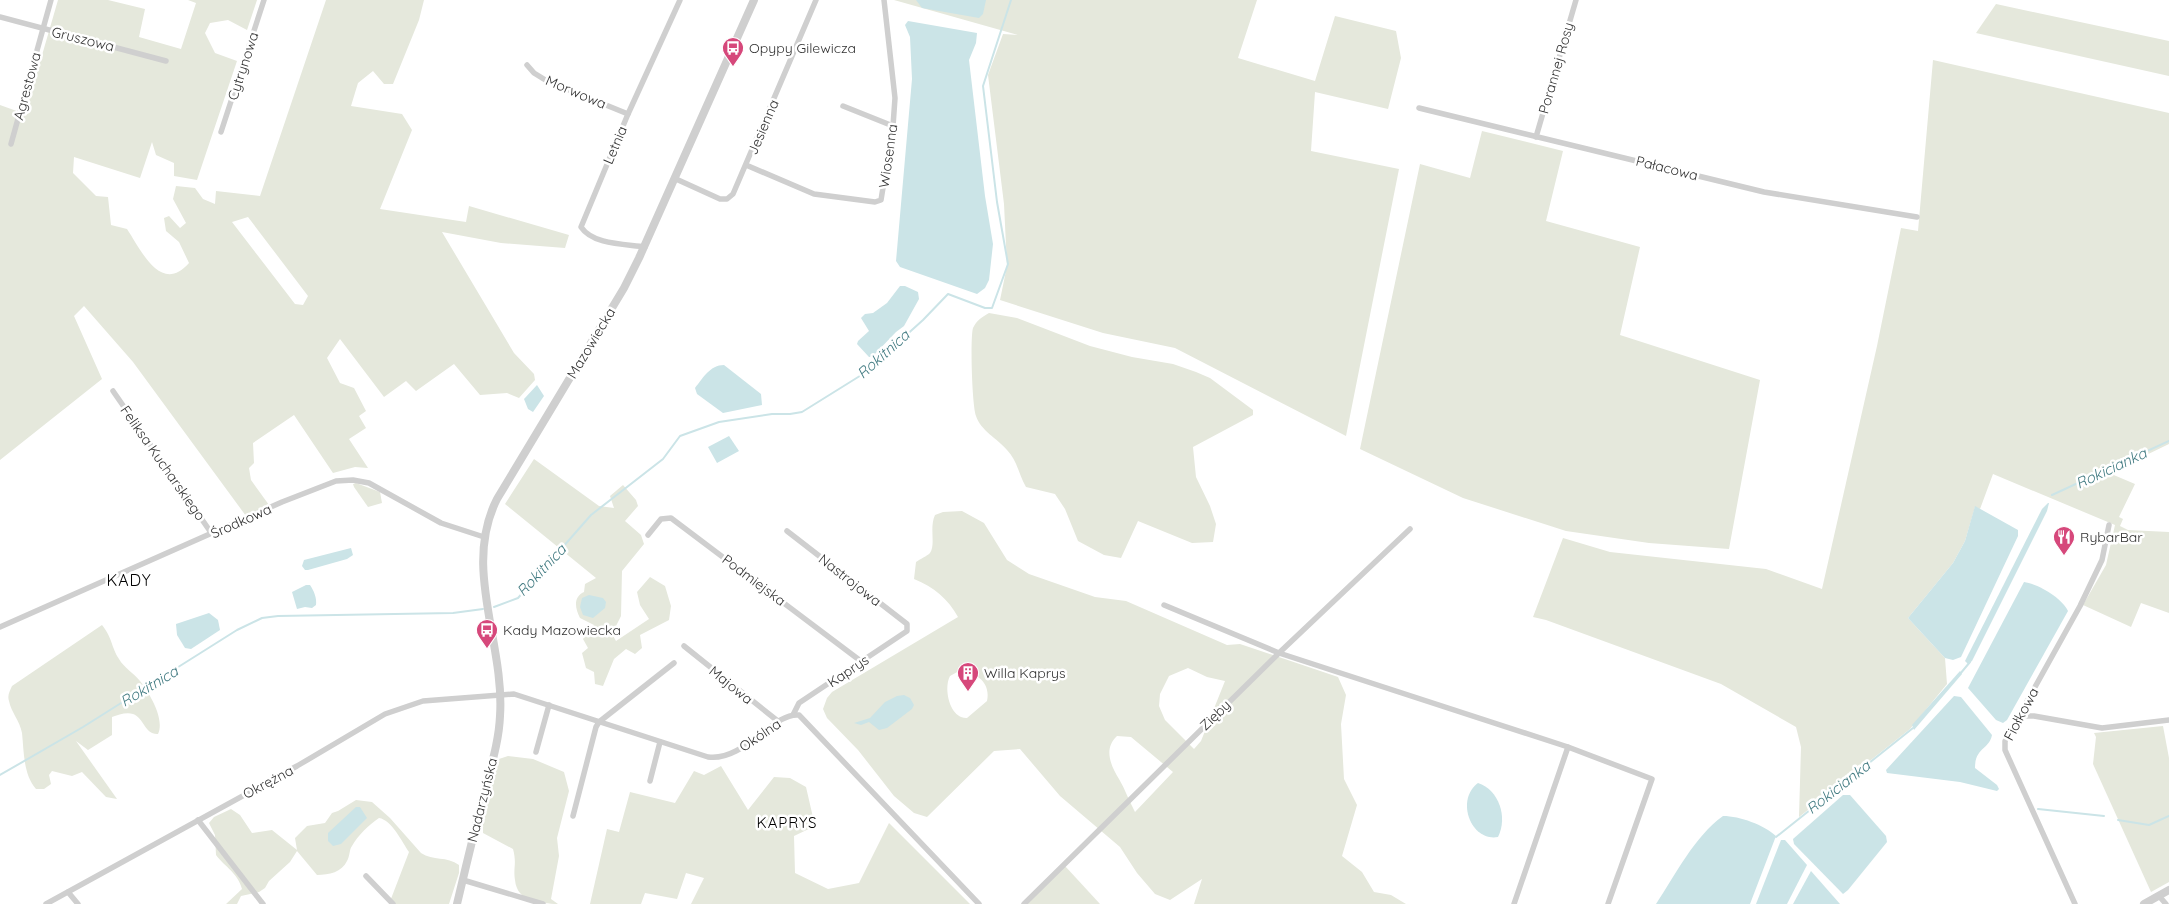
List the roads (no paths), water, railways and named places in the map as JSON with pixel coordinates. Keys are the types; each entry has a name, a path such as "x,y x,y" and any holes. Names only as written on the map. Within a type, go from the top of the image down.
{"street":[{"name":"Agrestowa","path":"11,144 50,0"},
{"name":"Cytrynowa","path":"222,132 264,0"},
{"name":"Letnia","path":"645,247 593,238 587,236 581,228 628,114 680,0"},
{"name":"Mazowiecka","path":"500,695 483,565 484,537 488,519 497,499 624,288 676,179 754,0"},
{"name":"Jesienna","path":"676,179 720,200 728,199 733,194 816,0"},
{"name":"Wiosenna","path":"746,165 814,194 875,202 881,200 893,126 894,98 885,0"},
{"name":"Porannej Rosy","path":"1536,137 1576,0"},
{"name":"Gruszowa","path":"0,16 42,29 166,61"},
{"name":"Morwowa","path":"528,65 534,73 547,81 628,114"},
{"path":"843,106 893,126"},
{"name":"Pałacowa","path":"1419,108 1764,192 1917,217"},
{"name":"Feliksa Kucharskiego","path":"113,391 212,534"},
{"name":"Środkowa","path":"0,627 75,592 282,502 336,481 353,480 368,483 441,523 484,537"},
{"name":"Podmiejska","path":"648,536 661,519 671,518 862,662"},
{"name":"Fiołkowa","path":"2075,904 2005,750 2005,740 2102,560 2109,525"},
{"name":"Zięby","path":"1024,904 1279,653 1410,529"},
{"name":"Nastrojowa","path":"787,531 907,624 907,631"},
{"path":"1164,605 1279,653 1568,747 1652,780 1608,904"},
{"name":"Kaprys","path":"793,715 799,704 907,631"},
{"name":"Majowa","path":"684,646 779,722"},
{"path":"573,816 596,727 599,722 674,664"},
{"name":"Okólna","path":"500,695 514,694 660,742 716,758 736,751 779,722 793,715 803,717 979,904"},
{"name":"Okrężna","path":"46,904 297,766 385,714 423,701 500,695"},
{"name":"Nadarzyńska","path":"457,904 498,737 500,695"},
{"path":"536,752 549,705"},
{"path":"2019,716 2034,716 2102,728 2169,720"},
{"path":"650,781 660,742"},
{"path":"1514,904 1568,747"},
{"path":"198,820 261,902"},
{"path":"366,876 393,904"},
{"path":"463,880 543,904"},
{"path":"2144,904 2169,890"},
{"path":"68,892 78,904"},
{"path":"2159,896 2166,904"}],"water":[{"path":"916,0 986,0 983,14 979,18 922,8"},
{"path":"908,21 977,33 976,43 969,60 985,196 993,244 989,280 985,288 977,294 900,267 896,261 912,79 910,37 905,25"},
{"path":"900,286 905,286 918,292 919,299 904,326 872,357 869,357 857,344 869,331 861,318 865,314 873,313 887,303"},
{"path":"724,365 761,394 762,405 723,413 697,394 695,388 707,373 715,367"},
{"path":"537,385 544,396 533,412 528,409 524,399"},
{"path":"729,436 739,451 717,463 708,447"},
{"path":"2048,503 2047,511 1972,661 1968,664 1965,661 2042,509"},
{"path":"1975,506 2018,530 2018,536 1961,657 1953,660 1945,658 1908,618 1953,563 1965,541"},
{"path":"351,548 353,555 347,559 308,570 305,570 302,566 304,560"},
{"path":"2024,582 2049,592 2061,601 2068,611 2007,720 2003,723 1996,720 1968,688"},
{"path":"310,585 313,590 316,597 316,605 312,608 297,609 292,592"},
{"path":"589,595 603,598 606,602 605,608 593,618 583,615 580,607 582,598"},
{"path":"209,613 218,620 220,630 191,649 185,648 177,635 176,624"},
{"path":"1960,671 1962,674 1914,730 1912,725"},
{"path":"904,695 910,698 914,705 912,709 887,728 879,730 869,722 861,725 854,723 870,718 885,702"},
{"path":"1954,696 1961,697 1992,735 1988,744 1977,756 1975,768 1997,785 1999,789 1997,791 1960,782 1887,773 1886,770"},
{"path":"1478,783 1491,792 1500,805 1502,821 1498,837 1488,837 1480,833 1469,818 1467,809 1468,799 1471,790"},
{"path":"1843,795 1850,795 1886,836 1887,842 1843,894 1794,844 1793,839"},
{"path":"356,807 360,807 367,818 341,844 333,846 328,841 328,833"},
{"path":"1723,816 1751,822 1765,828 1776,836 1750,904 1656,904 1694,845"},
{"path":"1781,840 1785,840 1807,865 1787,904 1756,904"},
{"path":"1811,871 1840,904 1793,904"}],"waterway":[{"name":"Rokitnica","path":"494,607 518,598 591,515 663,459 680,436 719,422 772,414 802,412 863,374 923,320 948,294 985,308 992,308 1008,264 997,202 983,86 1011,0"},
{"name":"Rokicianka","path":"2052,495 2169,441"},
{"name":"Rokitnica","path":"0,775 83,727 237,630 262,618 278,616 453,613 483,609"},
{"path":"1960,674 1970,662"},
{"name":"Rokicianka","path":"1776,837 1913,728"},
{"path":"2038,809 2104,816"},
{"path":"2118,820 2149,825 2169,816"}],"place":[{"name":"Opypy Gilewicza","path":"733,67"},
{"name":"RybarBar","path":"2064,556"},
{"name":"Kady Mazowiecka","path":"487,649"},
{"name":"Willa Kaprys","path":"968,692"}],"district":[{"name":"KADY","path":"129,580"},
{"name":"KAPRYS","path":"787,822"}]}
